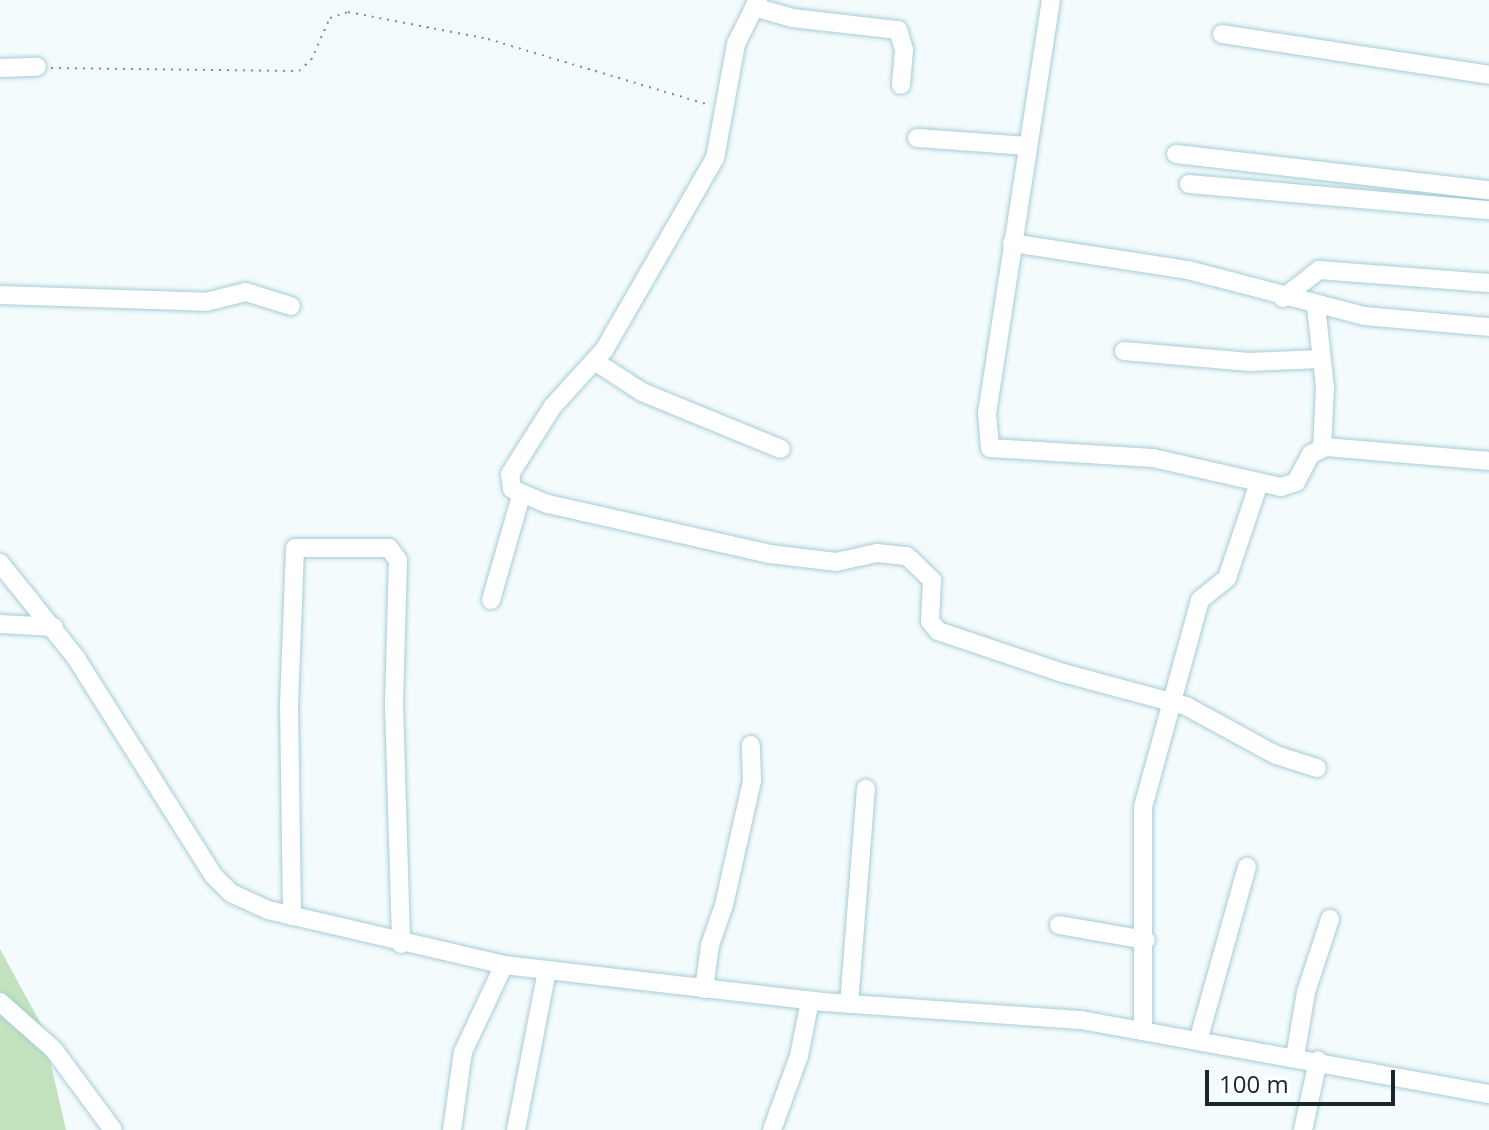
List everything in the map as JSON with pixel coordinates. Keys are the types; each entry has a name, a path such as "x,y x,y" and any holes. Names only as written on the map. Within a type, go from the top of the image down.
{"street":[{"path":"1051,0 1025,146 987,413 990,448 1153,458 1281,487 1296,482 1311,454 1322,448 1489,461"},
{"path":"901,85 904,50 898,30 792,18 756,4 736,44 715,158 596,362 553,406 510,474 512,489 521,496 697,542 836,562 877,553 907,556 932,580 933,628 1063,673 1201,711 1276,755 1317,768"},
{"path":"1222,34 1489,75"},
{"path":"0,68 37,67"},
{"path":"917,138 1025,146"},
{"path":"1176,154 1489,190"},
{"path":"1189,184 1489,210"},
{"path":"1012,243 1176,267 1316,306 1409,322 1489,327"},
{"path":"1283,298 1319,270 1489,283"},
{"path":"0,295 206,302 246,292 291,306"},
{"path":"1316,306 1325,409 1322,448"},
{"path":"1124,351 1250,362 1321,359"},
{"path":"596,362 642,392 781,449"},
{"path":"1143,1031 1146,940 1141,820 1170,701 1202,596 1227,578 1259,483"},
{"path":"491,600 521,496"},
{"path":"292,916 289,705 295,548 389,548 398,560 394,704 401,944"},
{"path":"0,563 54,627 213,875 247,903 401,944 504,965 810,1001 1009,1013 1143,1031 1489,1094"},
{"path":"0,624 54,627"},
{"path":"704,989 710,945 724,905 752,781 751,745"},
{"path":"849,1004 866,789"},
{"path":"1198,1041 1247,867"},
{"path":"1295,1057 1306,992 1330,919"},
{"path":"1059,925 1146,940"},
{"path":"452,1130 463,1052 504,965"},
{"path":"516,1130 547,970"},
{"path":"772,1130 799,1056 810,1001"},
{"path":"0,1002 54,1050 113,1130"},
{"path":"1303,1130 1318,1061"}],"path":[{"path":"37,67 299,71 311,60 330,18 348,12 488,39 725,110"}],"green space":[{"path":"0,949 42,1026 66,1130 0,1130"}]}
